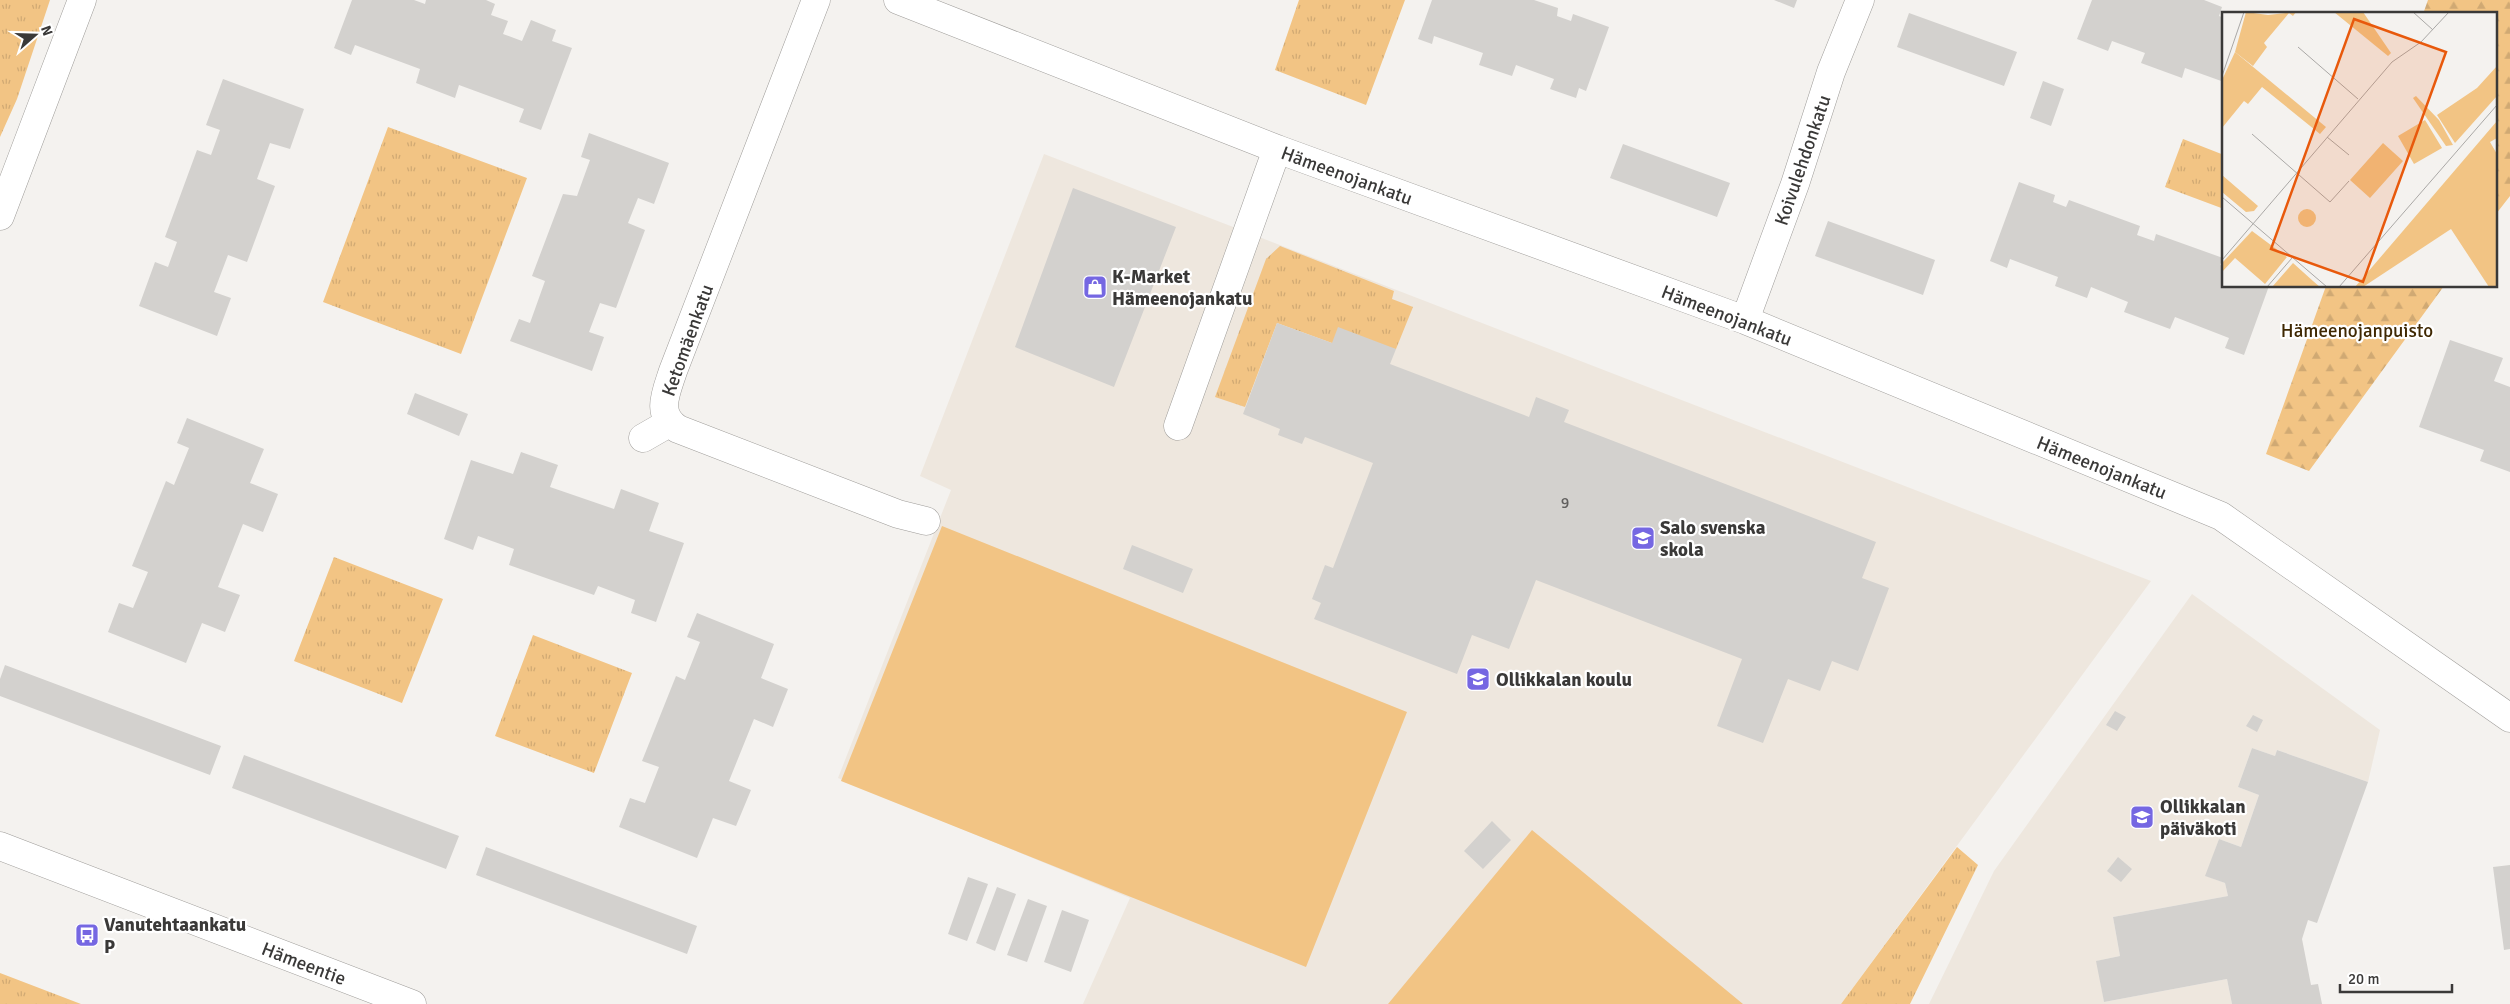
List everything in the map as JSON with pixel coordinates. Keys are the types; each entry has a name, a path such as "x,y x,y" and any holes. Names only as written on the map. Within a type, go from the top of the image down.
{"street":[{"path":"0,216 82,0"},
{"name":"Ketomäenkatu","path":"816,0 673,371 666,392 663,410 669,423 678,429 898,514 926,520"},
{"name":"Hämeenojankatu","path":"898,0 1277,149 1745,320 2221,516 2510,718"},
{"name":"Koivulehdonkatu","path":"1745,320 1795,184 1831,72 1860,0"},
{"path":"1178,426 1277,149"},
{"path":"644,438 669,423"},
{"name":"Hämeentie","path":"0,846 412,1004"}],"shaded area":[{"name":"Ollikkalan koulu","path":"1044,154 2151,581 1841,1004 1083,1004 1130,898 838,778 951,490 920,476"},
{"name":"Ollikkalan päiväkoti","path":"2192,594 2380,730 2368,782 2277,750 2275,756 2252,748 2238,787 2259,795 2241,847 2219,839 2206,876 2225,883 2228,896 2113,917 2120,956 2097,961 2104,1002 2227,979 2232,1004 1929,1004 1994,871"}],"green space":[{"path":"0,0 50,0 17,99 0,137"},
{"path":"1299,0 1405,0 1366,105 1275,70"},
{"path":"2428,0 2510,0 2510,196 2498,211 2498,12 2424,12"},
{"path":"388,127 527,178 461,354 323,302"},
{"path":"2183,139 2222,154 2222,208 2165,187"},
{"path":"1280,246 1394,291 1392,299 1413,307 1396,349 1332,343 1277,323 1245,407 1215,397 1266,259"},
{"name":"Hämeenojanpuisto","path":"2325,288 2443,288 2309,471 2266,454"},
{"path":"942,526 1407,712 1306,967 841,781"},
{"path":"334,557 443,599 402,703 294,661"},
{"path":"533,635 632,673 594,773 495,736"},
{"path":"1532,830 1743,1004 1388,1004"},
{"path":"1957,847 1978,865 1910,1004 1841,1004"},
{"path":"0,973 81,1004 0,1004"}],"building":[{"path":"352,0 414,0 425,4 426,0 486,0 495,4 491,15 508,21 503,34 522,41 531,20 556,30 552,41 572,48 541,130 519,122 524,109 459,85 455,98 416,83 420,69 355,45 351,55 334,48"},
{"path":"1432,0 1534,0 1558,8 1557,16 1571,21 1573,14 1609,27 1586,91 1579,88 1576,98 1550,89 1554,79 1516,65 1512,76 1479,65 1483,53 1434,36 1432,44 1418,39"},
{"path":"1774,0 1797,0 1794,8"},
{"path":"2092,0 2204,0 2222,7 2219,16 2222,17 2222,81 2185,68 2182,78 2141,63 2145,53 2112,41 2108,51 2077,39"},
{"path":"1909,13 2017,52 2004,86 1897,47"},
{"path":"223,79 304,109 290,149 270,143 257,179 275,186 247,262 228,255 214,292 231,298 217,336 139,306 155,262 168,267 177,242 165,237 197,150 211,155 220,130 206,125"},
{"path":"2043,81 2064,89 2051,126 2030,118"},
{"path":"589,133 669,163 654,204 638,198 628,223 645,230 616,308 600,303 589,332 604,337 592,371 510,341 519,319 530,323 545,281 532,276 563,194 577,196 590,160 581,157"},
{"path":"1623,144 1730,183 1717,217 1610,178"},
{"path":"2019,182 2055,195 2053,202 2066,207 2069,200 2140,226 2137,235 2154,241 2156,234 2222,258 2220,265 2222,266 2222,288 2268,288 2244,355 2225,348 2229,338 2175,317 2170,329 2124,312 2128,302 2091,287 2087,298 2055,286 2058,277 2010,259 2007,268 1990,261"},
{"name":"K-Market Hämeenojankatu","path":"1073,188 1176,227 1114,387 1015,347"},
{"path":"1828,221 1935,260 1923,295 1815,256"},
{"path":"1277,323 1332,343 1338,327 1396,349 1390,364 1529,417 1536,397 1569,410 1564,422 1876,542 1862,578 1889,588 1858,671 1832,661 1820,691 1788,679 1763,743 1717,726 1742,659 1536,580 1509,649 1472,635 1457,674 1314,619 1321,603 1312,599 1325,565 1333,568 1373,463 1305,437 1302,444 1278,435 1280,429 1243,414"},
{"path":"2450,340 2503,358 2494,381 2510,387 2510,472 2480,461 2484,450 2419,427"},
{"path":"415,393 468,414 459,436 407,414"},
{"path":"187,418 264,449 250,483 278,494 263,532 243,524 218,587 240,595 225,632 202,623 186,663 108,632 119,603 133,608 148,572 132,566 166,481 174,485 189,448 177,443"},
{"path":"521,452 558,465 550,487 614,509 621,489 659,503 649,531 684,543 656,622 631,613 635,600 598,586 594,595 509,565 514,549 478,536 473,550 444,539 471,460 513,474"},
{"path":"1132,545 1193,569 1183,593 1123,569"},
{"path":"697,613 774,644 761,678 788,689 773,727 754,719 729,781 751,790 736,826 713,818 697,858 619,827 630,798 645,803 659,767 642,761 676,676 685,680 700,642 687,637"},
{"path":"5,665 221,746 210,775 0,696 0,679"},
{"path":"2115,711 2126,717 2117,731 2106,725"},
{"path":"2253,715 2263,720 2257,732 2246,726"},
{"path":"2252,748 2275,756 2277,750 2368,782 2317,923 2308,920 2302,939 2311,985 2318,984 2322,1004 2232,1004 2227,979 2104,1002 2096,961 2120,956 2113,917 2228,896 2225,883 2205,876 2219,839 2241,847 2259,795 2238,787"},
{"path":"244,755 459,836 446,869 232,788"},
{"path":"1492,821 1511,840 1483,869 1464,851"},
{"path":"486,847 697,926 687,954 476,875"},
{"path":"2118,857 2132,869 2121,882 2107,871"},
{"path":"2510,865 2510,949 2504,950 2493,867"},
{"path":"968,877 988,884 967,941 948,934"},
{"path":"997,887 1016,894 995,951 976,943"},
{"path":"1028,899 1047,906 1027,962 1007,955"},
{"path":"1062,910 1089,920 1071,972 1044,962"}],"place":[{"name":"K-Market Hämeenojankatu","path":"1095,287"},
{"name":"Salo svenska skola","path":"1643,538"},
{"name":"Ollikkalan koulu","path":"1478,679"},
{"name":"Ollikkalan päiväkoti","path":"2142,817"},
{"name":"Vanutehtaankatu P","path":"87,935"}]}
